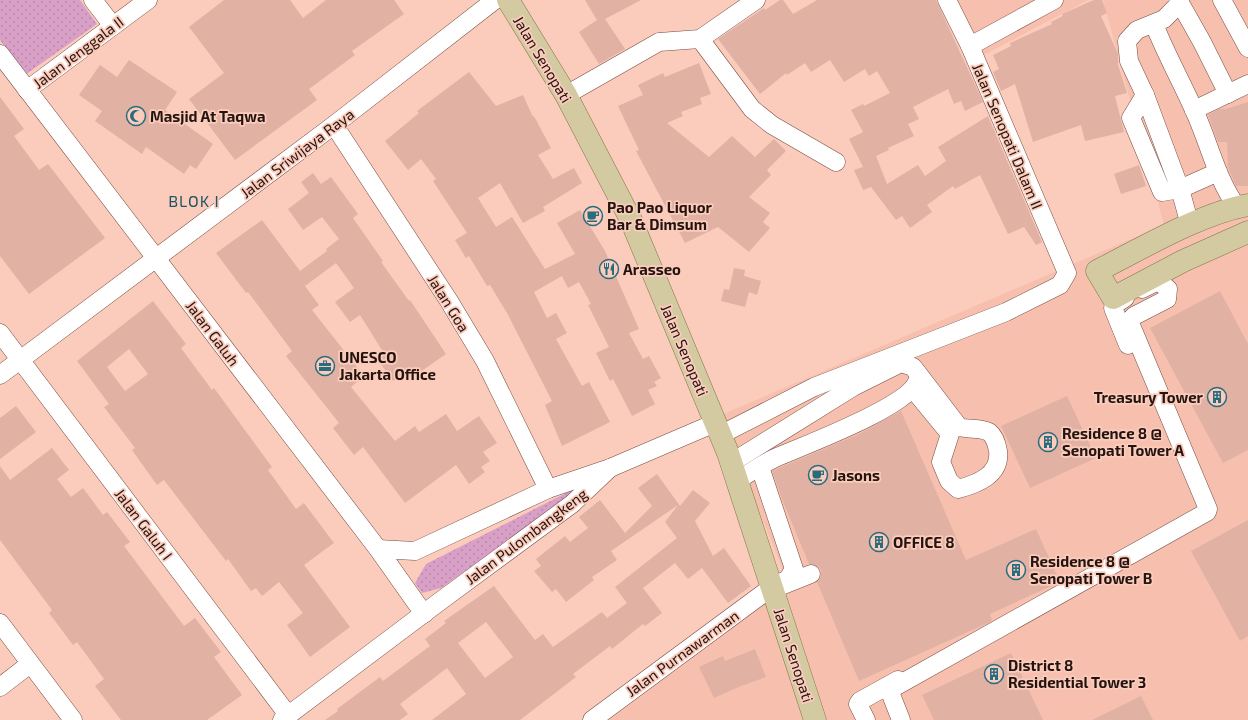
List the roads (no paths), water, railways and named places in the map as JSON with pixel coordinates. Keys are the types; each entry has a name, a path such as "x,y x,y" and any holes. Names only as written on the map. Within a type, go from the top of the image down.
{"main road":[{"name":"Jalan Senopati","path":"508,0 566,95 631,220 734,471 815,720"},
{"path":"1242,206 1190,225 1097,271 1122,293 1199,254 1248,232"},
{"path":"1190,225 1199,254"}],"street":[{"path":"93,0 113,26"},
{"name":"Jalan Jenggala II","path":"27,90 148,0"},
{"name":"Jalan Sriwijaya Raya","path":"0,375 157,259 334,125 494,0"},
{"name":"Jalan Senopati Dalam II","path":"947,0 970,46 1067,273"},
{"path":"970,46 1054,0"},
{"path":"1222,0 1248,48"},
{"path":"1190,225 1180,189 1145,95 1130,61 1127,41 1137,30 1154,24 1172,13 1179,2 1202,42 1228,94"},
{"path":"566,95 659,42 700,40 746,3"},
{"path":"1154,24 1167,58 1194,110 1225,191 1242,206"},
{"path":"700,40 752,109 772,125 836,162"},
{"name":"Jalan Galuh","path":"0,54 378,549 424,614"},
{"path":"1194,110 1248,84"},
{"name":"Jalan Goa","path":"334,125 449,301 485,361 548,489"},
{"path":"1180,189 1218,172"},
{"name":"Jalan Pulombangkeng","path":"378,549 415,551 548,489 585,483 610,468 718,429 814,387 1006,312 1060,285 1067,273"},
{"path":"901,720 890,698 890,692 893,688 1208,509 1130,323 1134,316 1167,299 1168,289 1158,281 1135,294 1122,293"},
{"path":"1122,293 1125,298 1114,305 1114,313 1203,513"},
{"name":"Jalan Galuh I","path":"0,333 285,718"},
{"path":"734,471 853,387 901,363 913,367 959,427 967,430 982,429 990,433 997,444 999,460 990,476 976,485 958,489 949,481 941,462 950,434 913,389"},
{"path":"734,471 760,467 881,411 913,389 918,381 913,367"},
{"name":"Jalan Purnawarman","path":"592,720 773,588 804,569 760,467"},
{"name":"Jalan Pulombangkeng","path":"285,718 572,504 585,483"},
{"path":"866,720 858,704 860,701 1203,513"},
{"path":"415,551 408,558 404,567 405,587 420,600 439,602"},
{"path":"0,623 72,720"},
{"path":"0,687 30,664"}],"place":[{"name":"Masjid At Taqwa","path":"136,116"},
{"name":"Pao Pao Liquor Bar & Dimsum","path":"593,216"},
{"name":"Arasseo","path":"609,269"},
{"name":"UNESCO Jakarta Office","path":"325,366"},
{"name":"Treasury Tower","path":"1217,397"},
{"name":"Residence 8 @ Senopati Tower A","path":"1048,442"},
{"name":"Jasons","path":"818,475"},
{"name":"OFFICE 8","path":"879,542"},
{"name":"Residence 8 @ Senopati Tower B","path":"1016,570"},
{"name":"District 8 Residential Tower 3","path":"994,674"}],"district":[{"name":"BLOK I","path":"194,200"}]}
